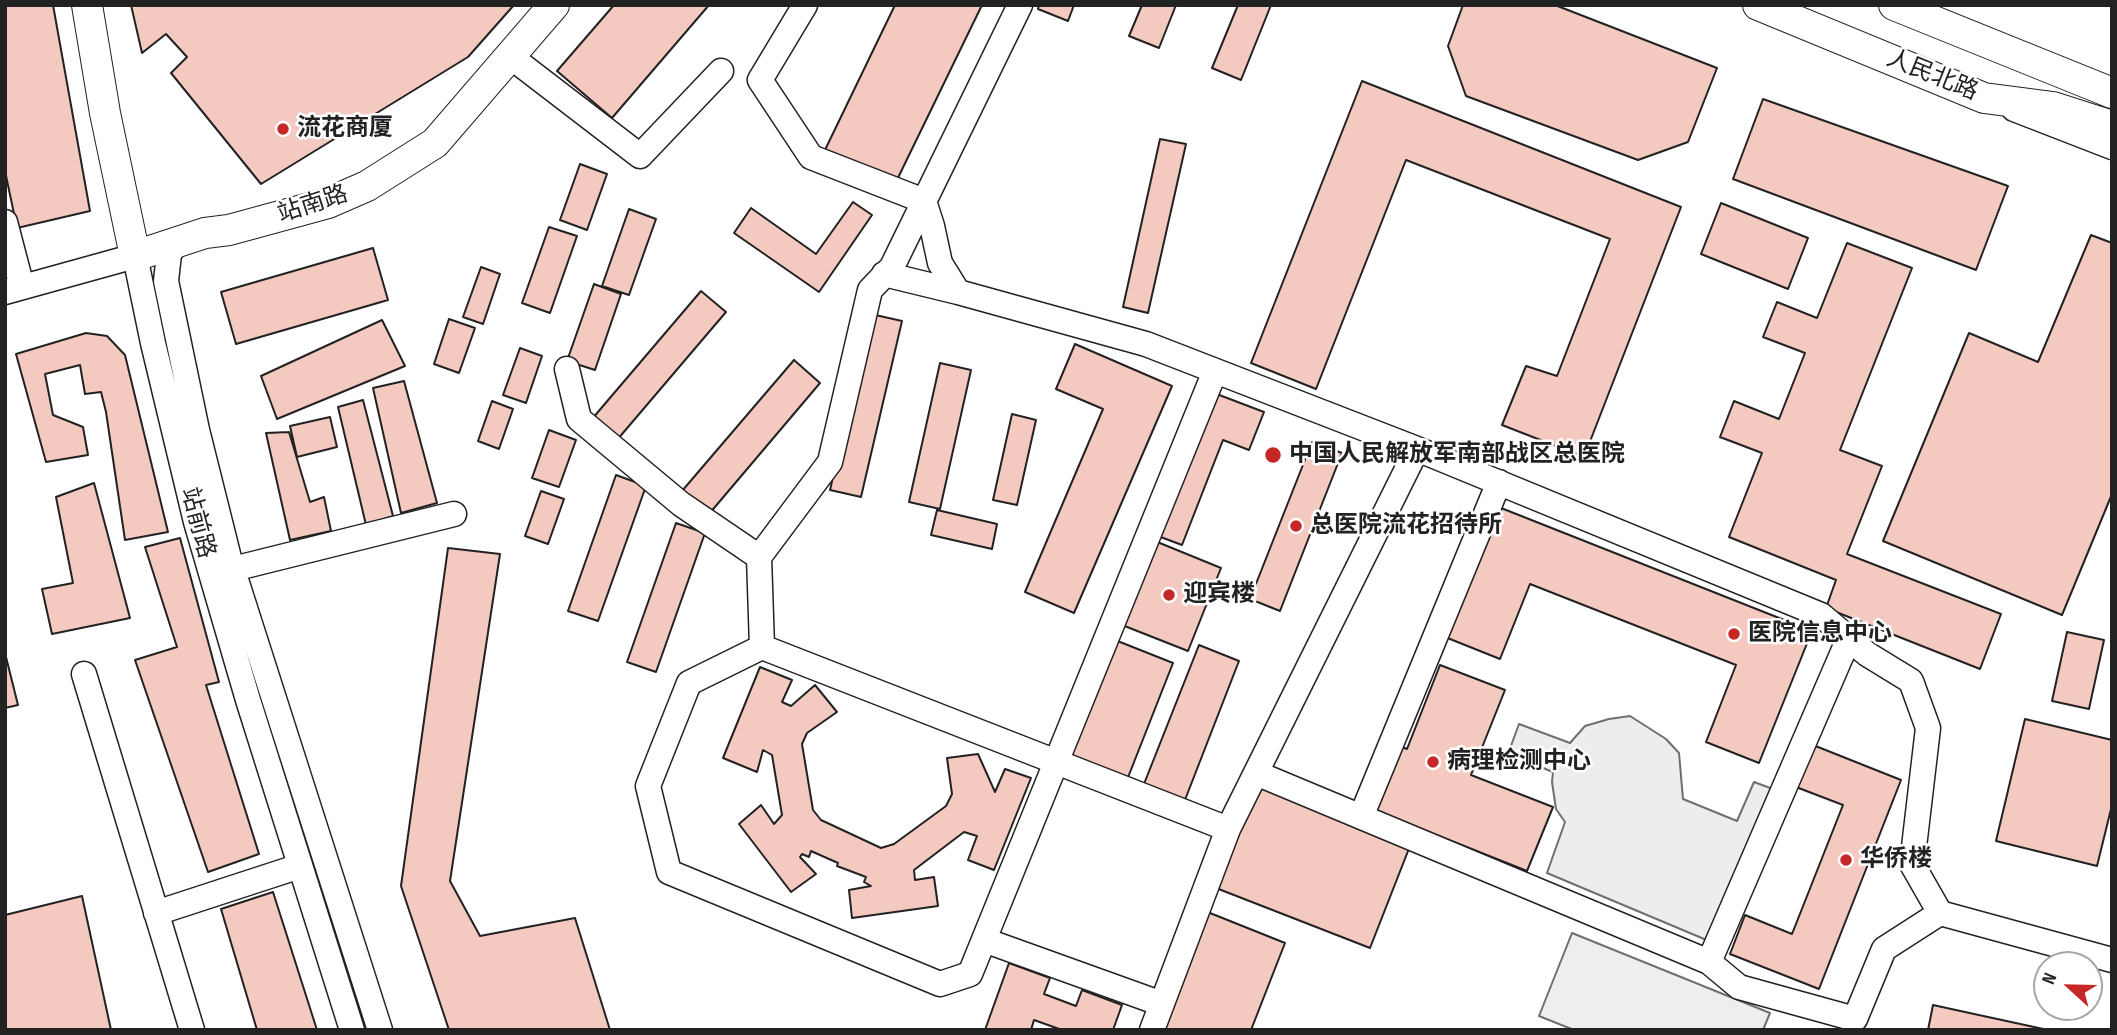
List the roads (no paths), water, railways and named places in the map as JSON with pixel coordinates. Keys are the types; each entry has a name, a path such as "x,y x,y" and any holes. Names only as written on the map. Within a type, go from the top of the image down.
{"main road":[{"name":"站前路","path":"87,5 104,113 135,256"},
{"name":"站南路","path":"135,256 205,233 229,230 328,203 367,186 435,143 554,5"},
{"name":"人民北路","path":"1758,5 1984,98 2053,107 2112,126"},
{"path":"1894,5 2112,93"}],"street":[{"path":"804,5 760,80 811,157 924,201"},
{"path":"762,647 759,558 830,462 870,290 892,267 1020,5"},
{"path":"511,57 640,156 721,71"},
{"path":"1984,98 2112,147"},
{"path":"924,201 940,263 958,292"},
{"path":"5,222 14,289"},
{"name":"站前路","path":"177,242 169,254 166,281 197,430 233,569 380,1030"},
{"name":"站南路","path":"14,289 135,256"},
{"name":"站前路","path":"135,256 196,523 352,1030"},
{"path":"884,274 1146,344 1499,482 1821,615 1867,654 1911,681 1928,728 1912,864 1940,913 2112,960"},
{"path":"567,369 579,419 681,504 759,558"},
{"path":"1215,371 1055,761 970,974 940,984 669,872 648,786 689,683 762,647 1055,761 1228,829"},
{"path":"1152,1030 1228,829 1416,449"},
{"path":"1361,817 1499,482"},
{"path":"233,569 454,514"},
{"path":"1709,962 1849,638"},
{"path":"84,674 192,1030"},
{"path":"1256,774 1709,962 1739,987 1855,1019 1885,950 1940,913"},
{"path":"156,912 300,866"},
{"path":"984,940 1162,1004"}],"place":[{"name":"流花商厦","path":"283,129"},
{"name":"中国人民解放军南部战区总医院","path":"1273,455"},
{"name":"总医院流花招待所","path":"1296,526"},
{"name":"迎宾楼","path":"1169,595"},
{"name":"医院信息中心","path":"1734,634"},
{"name":"病理检测中心","path":"1433,762"},
{"name":"华侨楼","path":"1846,860"}]}
